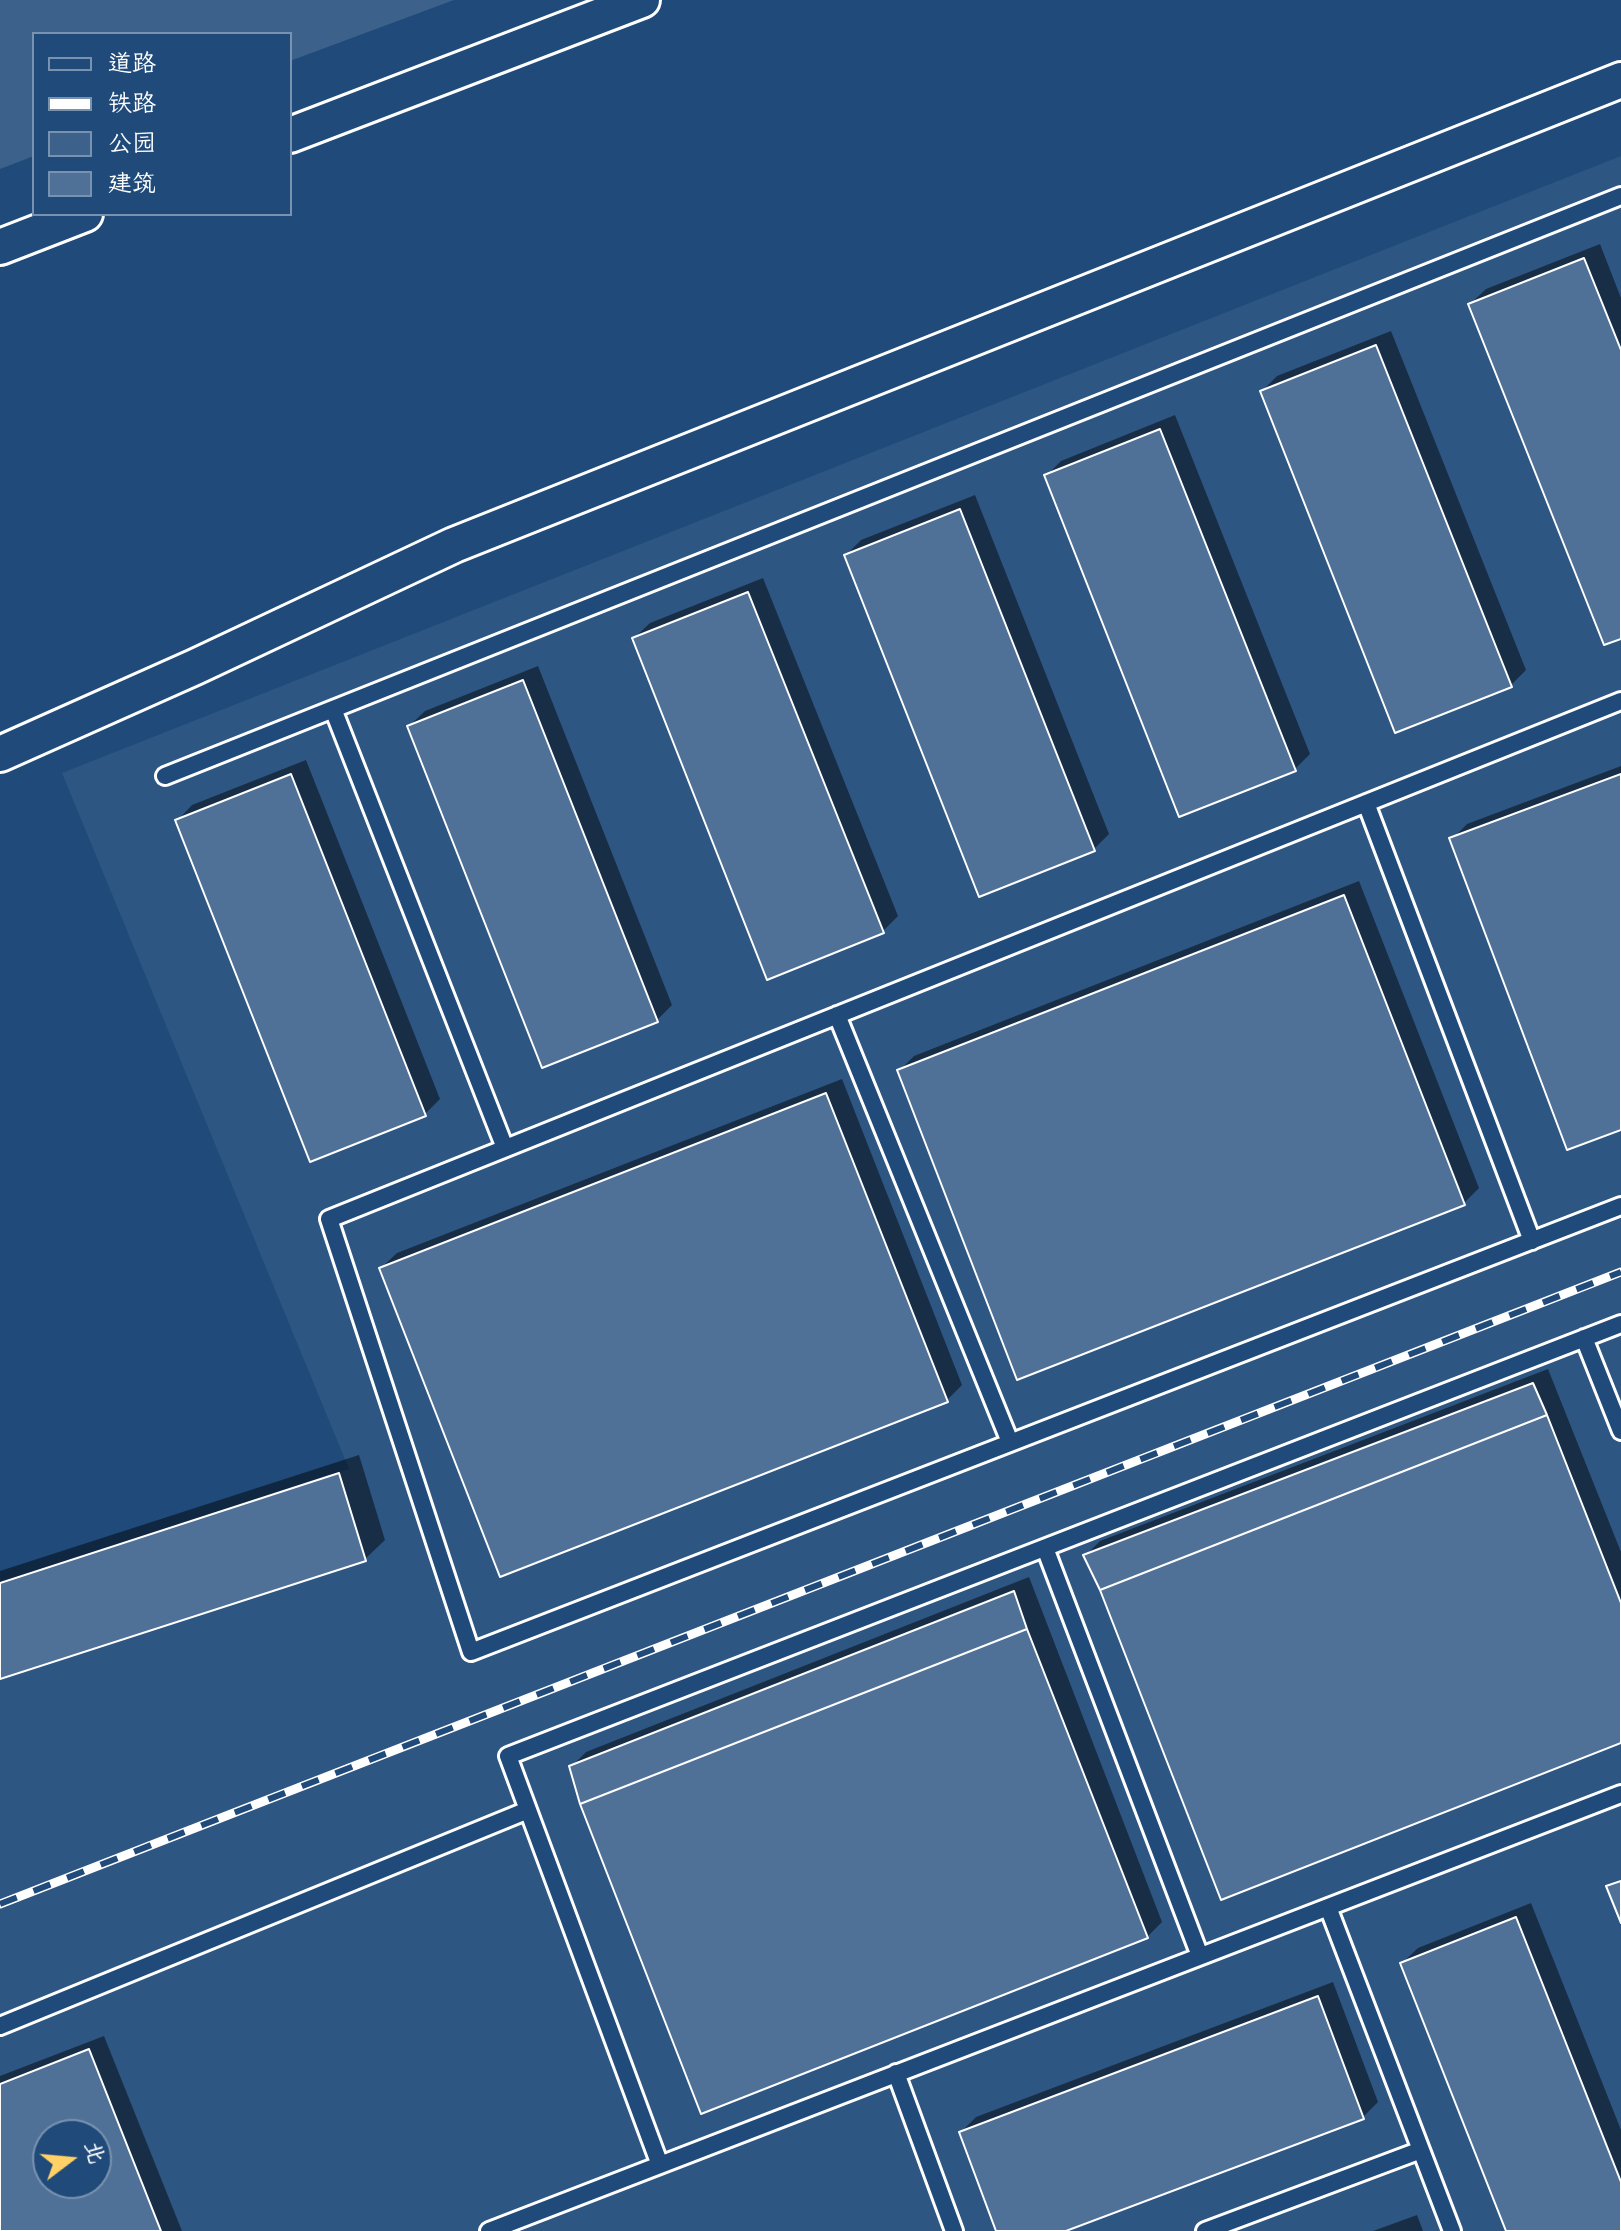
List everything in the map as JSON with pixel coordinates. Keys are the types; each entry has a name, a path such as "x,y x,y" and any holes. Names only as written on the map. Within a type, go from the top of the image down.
{"street":[{"path":"292,134 642,0"},
{"path":"0,754 195,667 454,545 1621,80"},
{"path":"0,247 80,216"}],"lane":[{"path":"165,776 1621,196"},
{"path":"1621,701 329,1219 471,1652 1621,1206"},
{"path":"333,709 505,1148"},
{"path":"1366,803 1532,1241"},
{"path":"837,1015 1010,1442"},
{"path":"660,2165 508,1756 1621,1324"},
{"path":"1584,1338 1621,1431"},
{"path":"1045,1548 1200,1956"},
{"path":"489,2231 1621,1794"},
{"path":"0,2026 528,1810"},
{"path":"1328,1907 1452,2231"},
{"path":"896,2073 954,2231"},
{"path":"1205,2231 1421,2150"}],"shaded area":[{"path":"1621,156 1621,2231 0,2231 0,1583 349,1469 62,773"}],"green space":[{"path":"0,0 454,0 292,60 292,32 32,32 32,157 0,169"}],"building":[{"path":"1584,258 1621,350 1621,639 1604,645 1468,304"},
{"path":"1376,345 1512,687 1395,733 1260,391"},
{"path":"1160,429 1296,771 1179,817 1044,475"},
{"path":"960,509 1095,851 979,897 844,555"},
{"path":"748,592 884,933 767,980 632,638"},
{"path":"523,680 658,1022 542,1068 407,726"},
{"path":"291,774 426,1116 310,1162 175,820"},
{"path":"1621,774 1621,1130 1567,1150 1449,838"},
{"path":"1344,895 1465,1205 1017,1380 897,1070"},
{"path":"826,1093 948,1402 500,1577 379,1268"},
{"path":"1533,1383 1547,1415 1100,1590 1083,1555"},
{"path":"1547,1415 1621,1603 1621,1743 1221,1900 1100,1590"},
{"path":"339,1473 366,1561 0,1679 0,1583"},
{"path":"1014,1591 1027,1629 580,1804 569,1766"},
{"path":"1027,1629 1148,1938 701,2114 580,1804"},
{"path":"1621,1881 1621,1923 1606,1886"},
{"path":"1516,1917 1621,2182 1621,2231 1506,2231 1400,1963"},
{"path":"1318,1996 1364,2119 1066,2231 996,2231 959,2132"},
{"path":"89,2049 161,2231 0,2231 0,2084"}],"railway":[{"path":"0,1904 1621,1272"}]}
